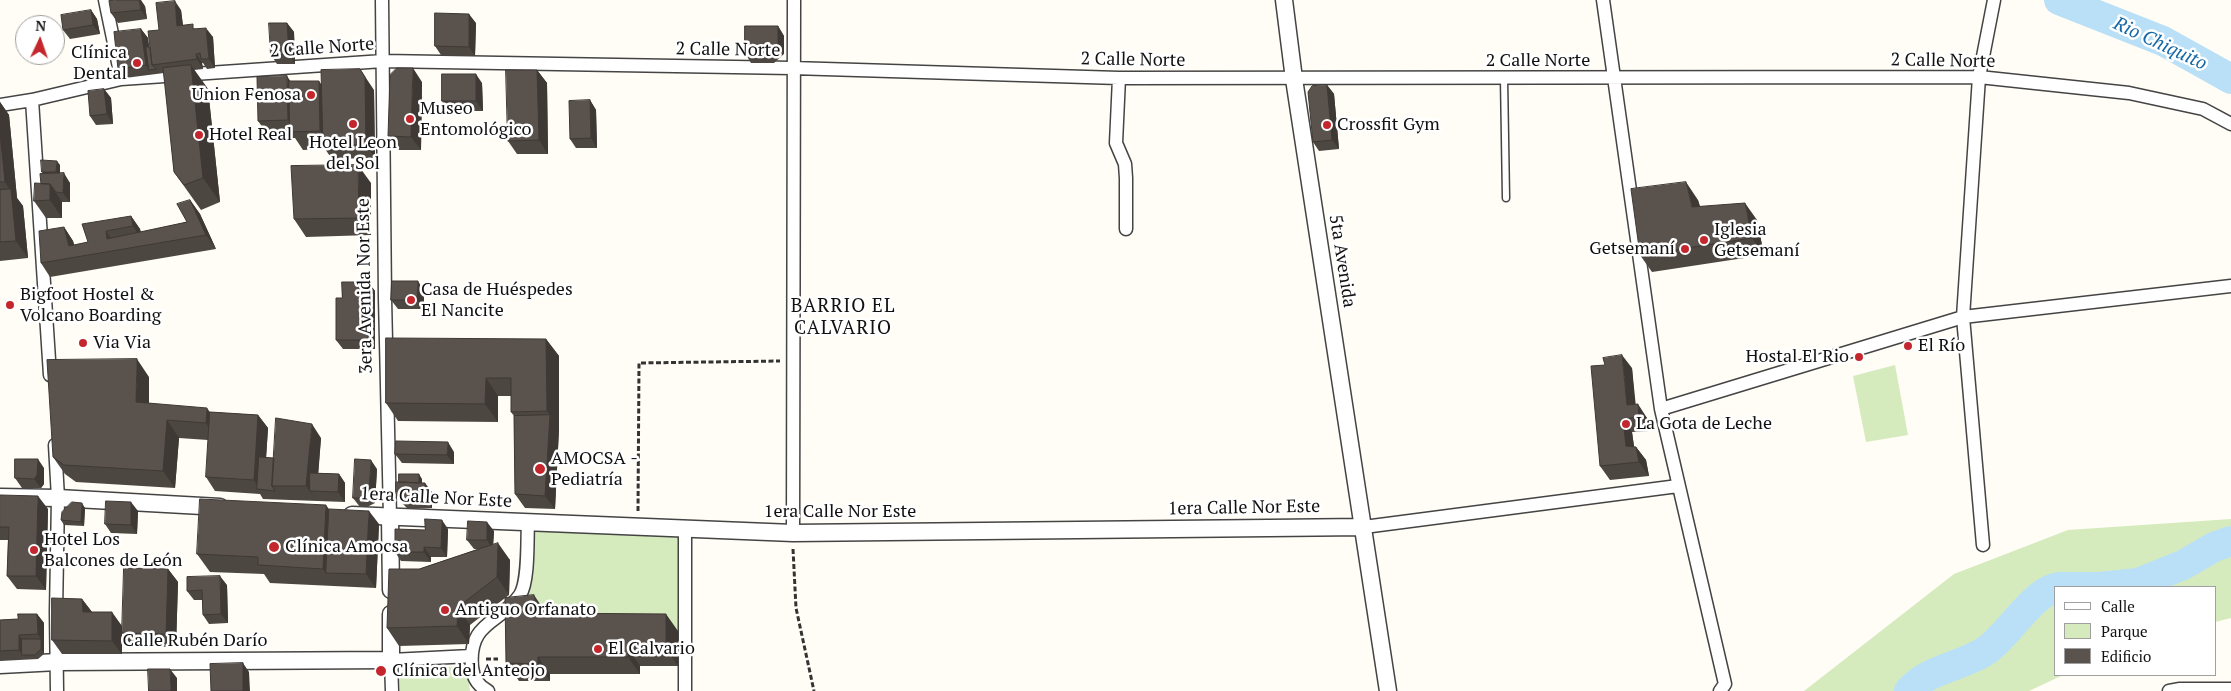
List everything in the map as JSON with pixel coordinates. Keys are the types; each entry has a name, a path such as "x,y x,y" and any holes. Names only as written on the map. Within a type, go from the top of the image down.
{"street":[{"path":"105,0 121,79"},
{"name":"3era Avenida Nor Este","path":"382,0 392,691"},
{"path":"792,533 792,68 794,0"},
{"name":"5ta Avenida","path":"1284,0 1294,79 1388,691"},
{"path":"1603,0 1661,409 1725,684 1720,691"},
{"path":"1983,545 1963,317 1980,77 1994,0"},
{"name":"2 Calle Norte","path":"0,105 32,100 121,79 383,61 792,68 1120,78 1980,77 2129,93 2203,109 2231,124"},
{"path":"1120,78 1116,144 1125,164 1126,229"},
{"path":"32,100 51,389"},
{"path":"1661,409 1963,317 2231,286"},
{"path":"54,429 58,498 57,691"},
{"name":"1era Calle Nor Este","path":"332,514 792,533 1364,527 1678,486"},
{"path":"0,497 58,498 234,508"},
{"path":"488,691 480,687 473,674 477,657 478,631 521,594 524,580 528,522"},
{"path":"685,528 686,691"},
{"path":"391,660 477,657"},
{"name":"Calle Rubén Darío","path":"0,665 58,662 391,660"},
{"path":"2169,691 2231,688"}],"lane":[{"path":"1504,78 1506,198"}],"path":[{"path":"637,526 639,363 792,361"},
{"path":"792,533 796,608 814,691"},
{"path":"477,657 498,659"}],"green space":[{"path":"1895,365 1908,435 1866,442 1853,376"},
{"path":"2231,519 2231,618 2216,622 2216,586 2054,586 2054,676 2061,676 2029,691 1804,691 1954,574 2068,530"},
{"path":"535,531 680,536 678,631 517,616"},
{"path":"467,666 470,691 400,691 399,673 403,669"}],"building":[{"path":"139,0 141,10 111,13 109,1"},
{"path":"175,1 177,26 193,24 193,29 206,28 209,59 201,59 200,53 196,54 197,59 152,65 148,31 159,30 156,3"},
{"path":"91,10 93,25 65,30 65,15 61,15"},
{"path":"435,13 469,14 469,47 435,46"},
{"path":"269,23 287,23 289,54 271,55"},
{"path":"745,26 778,26 778,45 767,53 745,53"},
{"path":"141,29 146,65 118,69 114,32"},
{"path":"146,47 150,47 152,65 156,69 149,70"},
{"path":"191,65 203,178 184,185 174,172 163,68"},
{"path":"397,68 413,68 411,137 388,136 390,75"},
{"name":"Hotel Leon del Sol","path":"360,69 365,77 366,145 323,145 321,70"},
{"path":"506,70 537,70 539,140 508,141"},
{"path":"442,74 476,74 476,101 442,101"},
{"path":"287,76 288,120 258,121 257,77"},
{"path":"289,81 319,81 320,131 290,132"},
{"path":"1327,85 1332,140 1313,142 1308,92 1312,86"},
{"path":"104,89 107,114 90,116 88,91"},
{"path":"590,100 591,138 570,139 569,101"},
{"path":"0,132 5,182 0,182"},
{"path":"41,160 57,161 56,172 42,172"},
{"path":"358,165 359,218 294,219 291,166"},
{"path":"64,173 63,193 56,192 50,184 41,184 40,174"},
{"path":"1686,182 1692,207 1745,203 1752,238 1640,255 1631,189"},
{"path":"35,183 50,184 50,200 34,201"},
{"path":"11,189 16,241 0,242 0,190"},
{"path":"190,200 206,235 41,263 39,231 64,227 69,246 88,242 82,224 131,216 133,226 106,231 107,239 187,222 177,204"},
{"path":"392,281 418,281 417,300 391,300"},
{"path":"342,282 368,282 368,340 336,340 336,298 342,298"},
{"path":"386,338 546,339 547,411 511,412 511,378 486,378 485,404 386,403"},
{"path":"1622,355 1627,405 1638,404 1639,417 1623,419 1626,446 1636,447 1639,462 1600,466 1591,366 1605,365 1603,358"},
{"path":"137,359 136,402 207,408 206,423 167,420 163,471 64,465 53,457 47,360"},
{"path":"210,412 258,415 254,480 206,477"},
{"path":"550,415 545,496 515,494 514,416"},
{"path":"276,418 312,424 306,486 272,486"},
{"path":"396,441 448,442 447,455 395,454"},
{"path":"259,457 274,458 272,486 275,491 257,489"},
{"path":"15,459 38,459 37,475 34,479 15,478"},
{"path":"355,459 371,460 369,494 361,498 353,498"},
{"path":"310,473 339,474 338,492 310,491"},
{"path":"399,474 419,474 419,483 399,482"},
{"path":"396,482 425,483 425,499 402,499 396,494"},
{"path":"0,495 38,496 36,576 7,576 9,527 0,527"},
{"name":"Clínica Amocsa","path":"200,499 326,505 323,569 258,565 258,557 197,554"},
{"path":"106,501 131,502 131,525 105,524"},
{"path":"72,502 82,503 81,522 61,520 62,512"},
{"path":"329,509 369,511 366,574 326,573"},
{"path":"425,519 442,520 441,548 424,547 424,552 395,552 395,529 425,530"},
{"path":"468,521 487,522 487,540 467,540"},
{"path":"498,543 497,577 458,607 457,626 387,628 389,569 419,569"},
{"path":"124,568 168,569 166,634 122,633"},
{"path":"220,576 221,614 203,615 202,590 187,591 187,577"},
{"path":"534,595 538,613 666,614 666,648 628,648 628,657 538,657 538,664 506,663 505,598"},
{"path":"52,598 82,599 83,612 112,612 112,641 52,640"},
{"path":"18,614 37,614 38,634 19,635 19,650 0,651 0,620 18,619"},
{"path":"22,639 41,639 41,649 35,655 22,655"},
{"path":"243,663 243,691 211,691 210,664"},
{"path":"148,669 170,669 171,691 149,691"}],"waterway":[{"name":"Rio Chiquito","path":"2059,0 2163,41 2231,79"},
{"path":"2109,586 2138,583 2183,565 2214,547 2231,541"},
{"path":"1909,691 1926,677 1987,650 2004,635 2037,598 2054,588"}],"place":[{"name":"Clínica Dental","path":"137,63"},
{"name":"Union Fenosa","path":"311,95"},
{"name":"Museo Entomológico","path":"410,119"},
{"name":"Hotel Leon del Sol","path":"353,124"},
{"name":"Crossfit Gym","path":"1327,125"},
{"name":"Hotel Real","path":"199,135"},
{"name":"Iglesia Getsemaní","path":"1704,240"},
{"name":"Getsemaní","path":"1685,249"},
{"name":"Casa de Huéspedes El Nancite","path":"411,300"},
{"name":"Bigfoot Hostel & Volcano Boarding","path":"10,305"},
{"name":"Via Via","path":"83,343"},
{"name":"El Río","path":"1908,346"},
{"name":"Hostal El Rio","path":"1859,357"},
{"name":"La Gota de Leche","path":"1626,424"},
{"name":"AMOCSA - Pediatría","path":"540,469"},
{"name":"Clínica Amocsa","path":"274,547"},
{"name":"Hotel Los Balcones de León","path":"34,550"},
{"name":"Antiguo Orfanato","path":"445,610"},
{"name":"El Calvario","path":"598,649"},
{"name":"Clínica del Anteojo","path":"381,671"}],"district":[{"name":"BARRIO EL CALVARIO","path":"843,318"}]}
